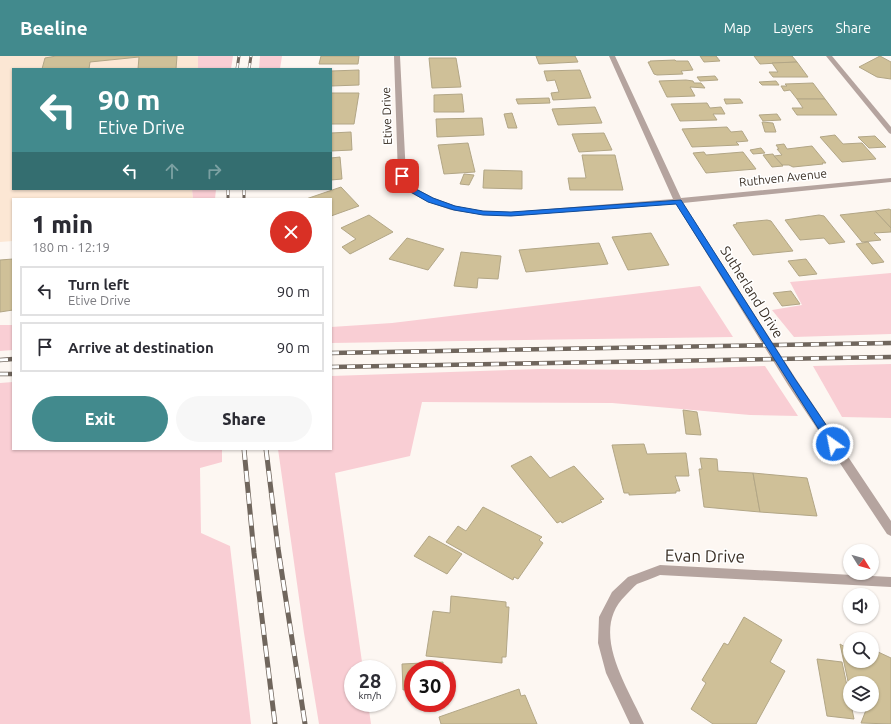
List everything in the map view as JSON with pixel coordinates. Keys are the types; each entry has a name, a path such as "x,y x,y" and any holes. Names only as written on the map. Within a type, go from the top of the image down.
{"street":[{"name":"Etive Drive","path":"397,56 402,176 412,190 431,200 454,208 483,213 511,214 678,201"},
{"name":"Sutherland Drive","path":"612,56 678,201 792,382 891,531"},
{"path":"829,56 891,132"},
{"name":"Ruthven Avenue","path":"678,201 891,180"},
{"name":"Evan Drive","path":"637,724 613,673 604,643 605,617 616,596 632,581 660,570 891,582"}],"shaded area":[{"path":"0,56 198,56 198,68 12,68 12,190 192,190 193,198 12,198 12,241 0,242"},
{"path":"198,56 233,56 231,68 198,68"},
{"path":"260,56 282,56 280,68 259,68"},
{"path":"192,190 216,190 215,198 193,198"},
{"path":"891,273 891,334 794,337 772,310 802,305 790,282"},
{"path":"700,286 733,337 332,343 332,327 392,323"},
{"path":"0,325 12,325 12,350 0,351"},
{"path":"891,364 891,418 842,417 813,366"},
{"path":"765,366 798,416 750,415 612,403 422,402 410,456 335,473 362,660 344,660 344,712 369,712 371,724 319,724 304,633 278,450 332,450 332,376 540,369 645,370"},
{"path":"12,382 12,450 222,450 222,462 200,468 201,533 230,546 251,724 0,724 0,383"}],"building":[{"path":"56,56 177,56 176,68 138,68 139,57 90,62 89,68 42,68 45,58"},
{"path":"321,56 359,56 358,64 319,64"},
{"path":"536,56 575,56 578,62 539,64"},
{"path":"700,56 716,56 720,61 704,62"},
{"path":"754,56 792,56 797,62 760,64"},
{"path":"880,56 891,62 891,79 877,77 859,67"},
{"path":"429,58 456,58 461,87 432,88"},
{"path":"650,61 688,61 693,70 681,71 683,74 657,75 654,74 648,62"},
{"path":"797,62 808,77 773,77 769,72 778,72 772,63"},
{"path":"359,70 359,85 332,86 332,71"},
{"path":"580,70 591,98 553,100 551,93 559,92 555,80 547,81 544,71"},
{"path":"715,76 718,80 700,81 697,77"},
{"path":"659,81 693,81 694,83 701,83 705,88 690,87 695,96 667,97"},
{"path":"776,81 779,85 762,85 759,82"},
{"path":"813,83 825,99 797,99 790,90 784,91 781,86 787,86 785,84"},
{"path":"332,93 359,93 354,124 332,124"},
{"path":"462,94 464,112 434,112 434,95"},
{"path":"549,98 550,103 518,104 516,99"},
{"path":"724,99 740,99 743,103 726,104"},
{"path":"797,99 825,99 837,115 797,115 792,108 803,108"},
{"path":"707,103 710,108 721,107 725,114 713,114 717,120 680,121 671,104"},
{"path":"595,107 602,123 558,125 552,109"},
{"path":"512,113 517,128 508,128 504,114"},
{"path":"777,114 781,120 763,121 759,115"},
{"path":"482,118 484,135 437,137 436,119"},
{"path":"762,122 773,123 776,132 765,132"},
{"path":"727,127 731,132 742,131 748,141 736,142 739,145 692,147 682,129"},
{"path":"351,132 352,150 332,151 332,133"},
{"path":"604,133 612,150 579,152 572,134"},
{"path":"835,135 843,144 862,143 876,159 842,162 820,137"},
{"path":"875,136 886,147 869,148 858,137"},
{"path":"468,143 475,172 444,174 438,145"},
{"path":"784,144 787,149 812,146 826,163 793,167 789,165 782,165 774,156 782,155 777,149 779,149 776,145"},
{"path":"761,148 765,153 753,154 750,150"},
{"path":"704,152 706,155 743,152 756,169 706,173 693,153"},
{"path":"773,154 783,166 772,167 763,155"},
{"path":"582,155 615,155 623,190 570,190 568,178 586,178"},
{"path":"340,157 342,179 332,180 332,158"},
{"path":"484,170 522,171 522,189 483,188"},
{"path":"464,174 474,175 469,185 460,184"},
{"path":"341,187 359,206 332,216 332,198 309,198"},
{"path":"891,210 891,228 875,211"},
{"path":"875,211 891,228 891,232 874,233 881,240 862,242 840,215"},
{"path":"369,215 393,232 350,254 342,247 356,239 341,228"},
{"path":"819,215 824,216 845,242 829,244 824,238 800,240 785,220"},
{"path":"767,220 771,221 793,251 753,255 733,225 737,224 736,223"},
{"path":"651,233 669,265 628,270 612,237"},
{"path":"407,238 444,249 428,270 389,259"},
{"path":"868,242 884,262 872,264 856,244"},
{"path":"599,243 608,264 526,272 519,250"},
{"path":"461,252 501,256 498,279 478,278 477,288 454,286"},
{"path":"12,259 12,310 0,312 0,260"},
{"path":"806,259 817,274 799,276 788,261"},
{"path":"791,291 800,304 782,306 773,293"},
{"path":"683,410 697,412 701,435 686,434"},
{"path":"644,444 647,454 686,453 689,476 675,476 680,491 676,491 676,493 629,495 629,493 624,493 612,445"},
{"path":"531,456 550,478 574,466 604,499 600,500 602,502 562,523 561,521 557,523 511,466"},
{"path":"700,458 717,459 718,471 753,473 760,512 704,507 699,469 702,469"},
{"path":"753,473 807,478 817,516 760,512"},
{"path":"483,507 542,537 539,540 543,543 518,579 514,577 513,580 446,542 458,526 466,531"},
{"path":"429,536 462,554 447,574 414,556"},
{"path":"451,596 506,602 506,607 509,607 506,657 502,657 502,663 426,656 433,611 450,613"},
{"path":"744,617 782,640 770,662 785,671 756,724 713,724 691,709 706,683 702,680 724,643 728,645"},
{"path":"840,644 843,646 843,658"},
{"path":"879,652 891,658 891,724 861,723 865,712 879,712 879,676 847,676 845,668 879,668"},
{"path":"817,659 842,662 845,676 843,676 843,712 853,712 854,719 827,716"},
{"path":"402,664 404,664 403,690"},
{"path":"519,689 521,696 525,695 537,724 441,724 439,717"}],"railway":[{"path":"237,68 239,56"},
{"path":"249,68 251,56"},
{"path":"228,190 228,198"},
{"path":"244,190 244,198"},
{"path":"332,353 891,343"},
{"path":"332,367 891,357"},
{"path":"0,360 12,359"},
{"path":"0,374 12,374"},
{"path":"244,450 254,553 275,724"},
{"path":"266,450 278,548 305,724"}],"route":[{"path":"402,176 412,190 431,200 454,208 483,213 511,214 544,212 678,201 792,382 833,444"}]}
